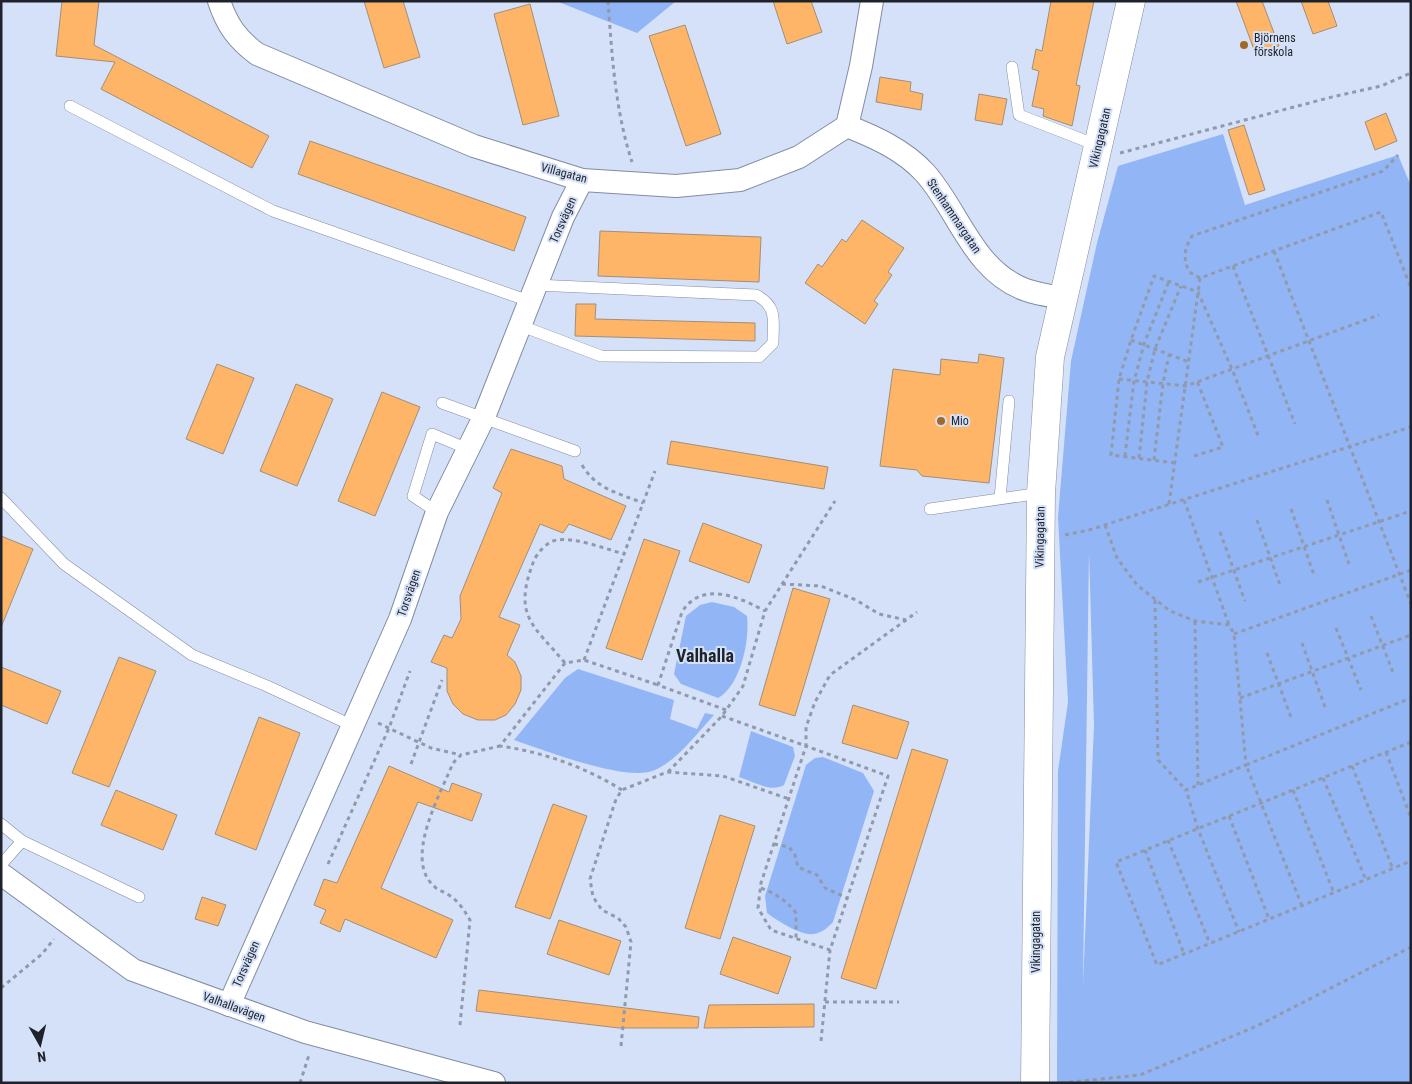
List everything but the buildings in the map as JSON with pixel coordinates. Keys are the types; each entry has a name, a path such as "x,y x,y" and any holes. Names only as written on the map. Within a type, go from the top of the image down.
{"street":[{"name":"Villagatan","path":"219,1 231,30 242,42 275,63 474,146 582,180 639,184 705,185 740,180 799,157 847,126"},
{"path":"847,126 861,66 872,1"},
{"name":"Vikingagatan","path":"1035,1083 1040,539 1041,493 1050,357 1131,1"},
{"name":"Stenhammargatan","path":"847,126 892,146 924,171 937,187 975,249 996,272 1025,290 1063,298"},
{"name":"Torsvägen","path":"229,1005 354,719 400,619 437,512 484,417 563,217 582,180"},
{"name":"Valhallavägen","path":"1,874 133,970 315,1035 494,1083"}],"lane":[{"path":"1012,66 1019,115 1097,153"},
{"path":"70,106 274,211 533,293 756,295 768,302 773,310 773,342 768,350 759,357 601,356 519,325"},
{"path":"1000,498 1010,401"},
{"path":"442,404 484,417 575,451"},
{"path":"437,512 413,496 432,434 468,448"},
{"path":"930,509 1041,493"},
{"path":"1,498 64,564 192,655 354,719"},
{"path":"1,824 22,841 139,898"},
{"path":"1,866 22,841"}],"path":[{"path":"608,1 613,63 623,133 639,184"},
{"path":"1097,153 1381,86 1411,73"},
{"path":"1398,155 1383,171 1192,236 1185,248 1184,260 1189,272 1200,278 1381,212 1411,288"},
{"path":"1274,251 1411,604"},
{"path":"1233,266 1294,424"},
{"path":"1175,463 1111,455 1119,379 1130,340 1154,276 1198,292 1232,369 1259,438"},
{"path":"1169,504 1200,278"},
{"path":"1125,456 1134,381 1144,344 1169,281"},
{"path":"1139,458 1147,382 1155,349 1181,286"},
{"path":"1119,379 1186,386 1379,315"},
{"path":"1130,340 1189,362"},
{"path":"1154,460 1163,383 1169,355"},
{"path":"1194,456 1223,447 1198,381"},
{"path":"1040,539 1089,530 1411,427"},
{"path":"575,451 589,478 597,484 643,503"},
{"path":"584,660 655,471"},
{"path":"1184,500 1229,625 1234,634 1246,765 1302,906"},
{"path":"1326,500 1349,564"},
{"path":"621,1046 631,942 626,927 618,918 602,910 593,897 590,879 616,799 622,790 667,772 722,716 743,686 765,611 835,501"},
{"path":"1291,509 1314,575"},
{"path":"1198,582 1411,511"},
{"path":"1257,520 1281,588"},
{"path":"1105,525 1117,558 1137,586 1170,611 1195,621 1229,625"},
{"path":"1220,532 1245,601"},
{"path":"565,663 532,627 525,610 524,586 535,558 545,546 555,540 568,540 624,554"},
{"path":"1234,634 1411,570"},
{"path":"782,584 821,586 856,600 879,614 906,620"},
{"path":"658,685 682,612 688,602 700,594 716,593 744,600 765,611"},
{"path":"1155,600 1158,760 1186,790 1198,829 1239,932"},
{"path":"830,950 771,930 758,908 761,888 806,746 806,727 815,702 830,676 917,612"},
{"path":"1371,616 1394,675"},
{"path":"1195,621 1198,785"},
{"path":"1336,628 1361,690"},
{"path":"1240,698 1411,636"},
{"path":"1302,643 1325,707"},
{"path":"1267,654 1291,717"},
{"path":"500,746 565,663 584,660 726,710"},
{"path":"328,864 388,728 410,671"},
{"path":"411,764 442,680"},
{"path":"1186,790 1411,698"},
{"path":"722,716 888,776 830,950 821,1041"},
{"path":"354,719 388,728 431,748 461,755 500,746 523,749 595,773 622,790"},
{"path":"1411,742 1116,862 1157,965 1411,862"},
{"path":"1386,752 1411,818"},
{"path":"460,1025 470,920 462,907 449,895 433,886 421,860 422,839 453,763 461,755"},
{"path":"1352,766 1393,869"},
{"path":"667,772 723,776 789,799"},
{"path":"1323,778 1366,880"},
{"path":"1293,790 1334,893"},
{"path":"1229,816 1269,920"},
{"path":"1168,840 1210,944"},
{"path":"774,844 788,847 795,855 798,867 817,875 825,888 847,898"},
{"path":"1145,850 1184,954"},
{"path":"761,888 781,898 796,913 796,938"},
{"path":"1,988 42,954 67,922"},
{"path":"1061,1083 1140,1075 1257,1026 1411,947"},
{"path":"825,1002 899,1002"},
{"path":"300,1083 315,1035"}],"shaded area":[{"path":"556,1 676,1 637,33"},
{"path":"1223,134 1245,205 1398,155 1411,186 1411,1080 1407,1083 1057,1083 1058,771 1068,702 1058,517 1071,361 1097,243 1118,166","holes":["1089,551 1094,725 1083,985"]},
{"path":"712,602 734,607 747,616 748,626 745,650 738,673 726,692 718,698 681,684 674,674 686,616 700,605"},
{"path":"578,669 674,700 670,719 697,729 705,713 714,715 687,746 672,759 655,770 642,773 606,769 586,764 514,740 565,678"},
{"path":"751,731 793,747 795,756 784,785 773,788 767,787 739,777"},
{"path":"823,757 863,773 874,791 833,922 822,931 808,934 789,927 767,913 765,896 806,765 815,758"}],"place":[{"name":"Björnens förskola","path":"1244,45"},
{"name":"Mio","path":"941,421"}],"district":[{"name":"Valhalla","path":"705,656"}]}
